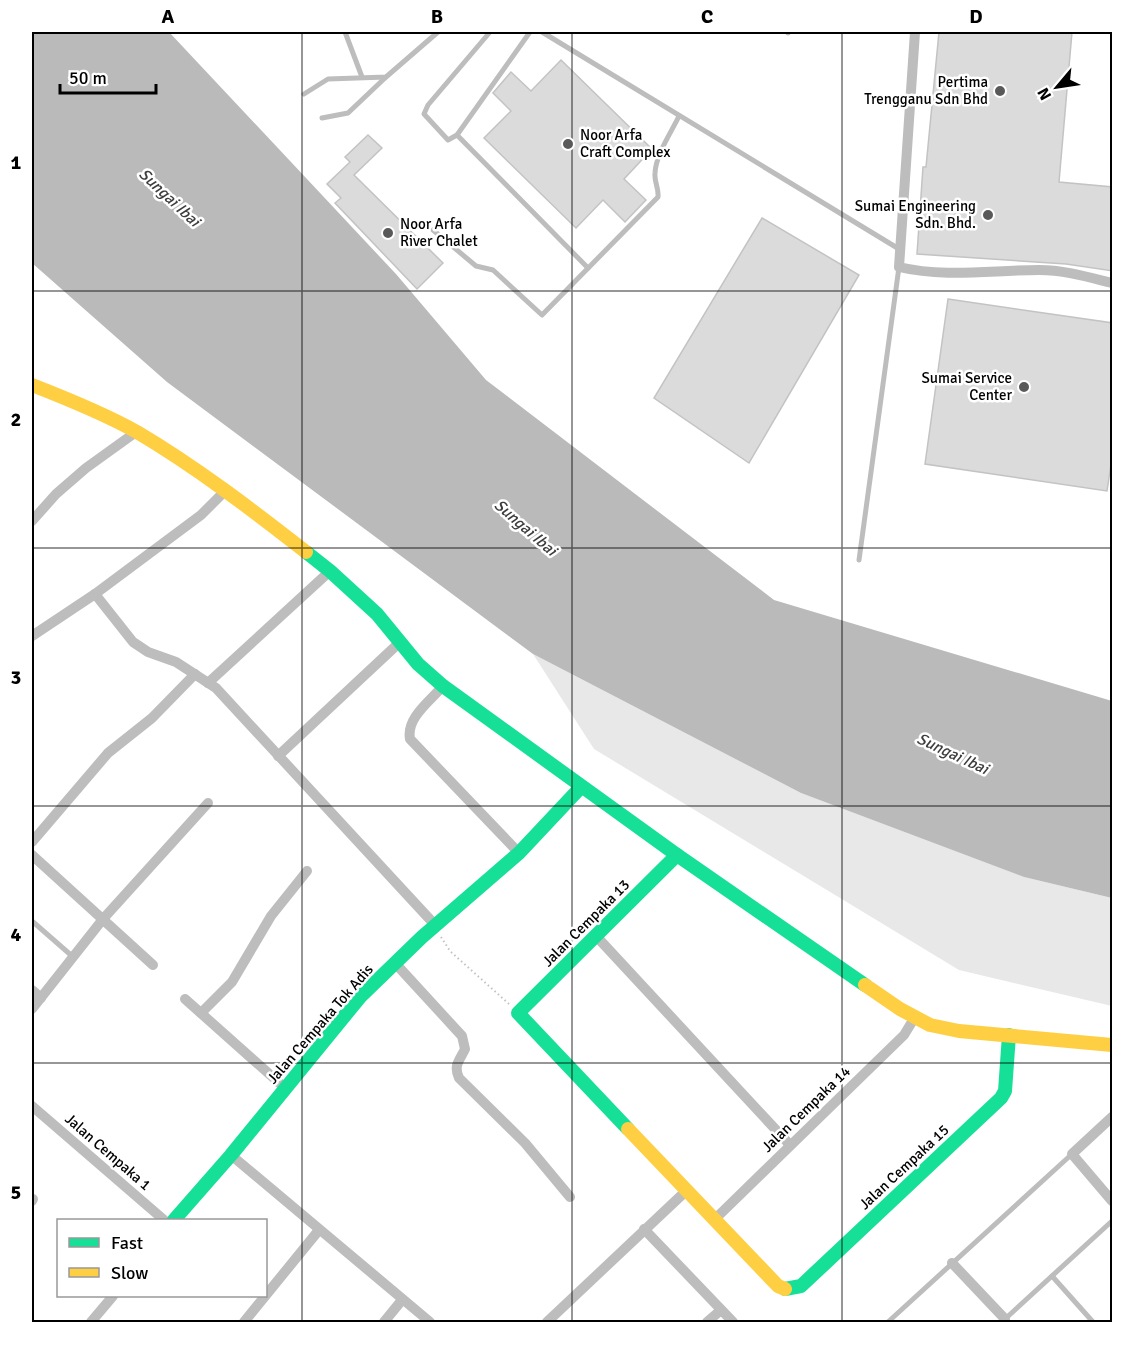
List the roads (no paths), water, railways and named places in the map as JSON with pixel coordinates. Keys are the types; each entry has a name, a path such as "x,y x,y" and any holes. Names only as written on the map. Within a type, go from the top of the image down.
{"street":[{"path":"915,32 899,267 923,273 1042,270 1075,274 1113,283"},
{"path":"32,386 79,403 136,432 226,490 330,571 377,614 414,659 443,686 677,855 890,1002 930,1024 959,1031 1113,1044"},
{"path":"32,521 56,494 86,468 136,432"},
{"path":"32,636 95,594 201,515 226,490"},
{"path":"208,683 330,571"},
{"path":"95,594 133,642 148,652 176,662 216,688 436,927"},
{"path":"278,756 400,642"},
{"path":"32,842 108,753 152,718 195,674"},
{"path":"443,686 411,722 408,730 411,739 519,853"},
{"name":"Jalan Cempaka Tok Adis","path":"176,1219 360,997 423,937 519,853 582,787"},
{"path":"32,1009 103,919 208,803"},
{"path":"32,855 153,965"},
{"name":"Jalan Cempaka 13","path":"677,855 518,1013 686,1191"},
{"path":"201,1013 232,982 271,916 307,871"},
{"path":"597,937 790,1145"},
{"path":"400,959 462,1036 465,1049 456,1065 459,1078 525,1143 570,1197"},
{"path":"32,990 41,998"},
{"path":"184,999 285,1088"},
{"name":"Jalan Cempaka 14","path":"714,1220 904,1035 915,1017"},
{"name":"Jalan Cempaka 15","path":"714,1220 778,1286 787,1290 801,1286 1001,1098 1005,1091 1009,1035"},
{"name":"Jalan Cempaka 1","path":"32,1106 162,1219"},
{"path":"1113,1117 1072,1154 1113,1201"},
{"path":"231,1155 430,1323"},
{"path":"547,1323 686,1191 714,1220"},
{"path":"644,1229 733,1323"},
{"path":"267,1294 319,1230"},
{"path":"952,1263 1003,1321"},
{"path":"91,1323 112,1297"},
{"path":"244,1323 265,1297"},
{"path":"384,1323 402,1300"},
{"path":"707,1323 721,1310"}],"lane":[{"path":"345,32 362,77"},
{"path":"322,118 348,113 438,32"},
{"path":"490,32 428,105 424,114 448,140 457,135 530,32"},
{"path":"542,32 900,249"},
{"path":"304,94 328,79 386,77"},
{"path":"433,230 476,266 493,270 542,315 658,197 655,179 656,165 678,116"},
{"path":"457,135 588,268"},
{"path":"859,560 899,267"},
{"path":"32,921 72,956"},
{"path":"888,1323 1072,1154"},
{"path":"1003,1321 1113,1221"},
{"path":"1052,1276 1093,1323"}],"water":[{"name":"Sungai Ibai","path":"32,32 169,32 396,274 486,380 774,600 1112,701 1112,898 1024,877 801,793 533,654 167,382 32,263"}],"place":[{"name":"Pertima Trengganu Sdn Bhd","path":"1000,91"},
{"name":"Noor Arfa Craft Complex","path":"568,144"},
{"name":"Sumai Engineering Sdn. Bhd.","path":"988,215"},
{"name":"Noor Arfa River Chalet","path":"388,233"},
{"name":"Sumai Service Center","path":"1024,387"}]}
